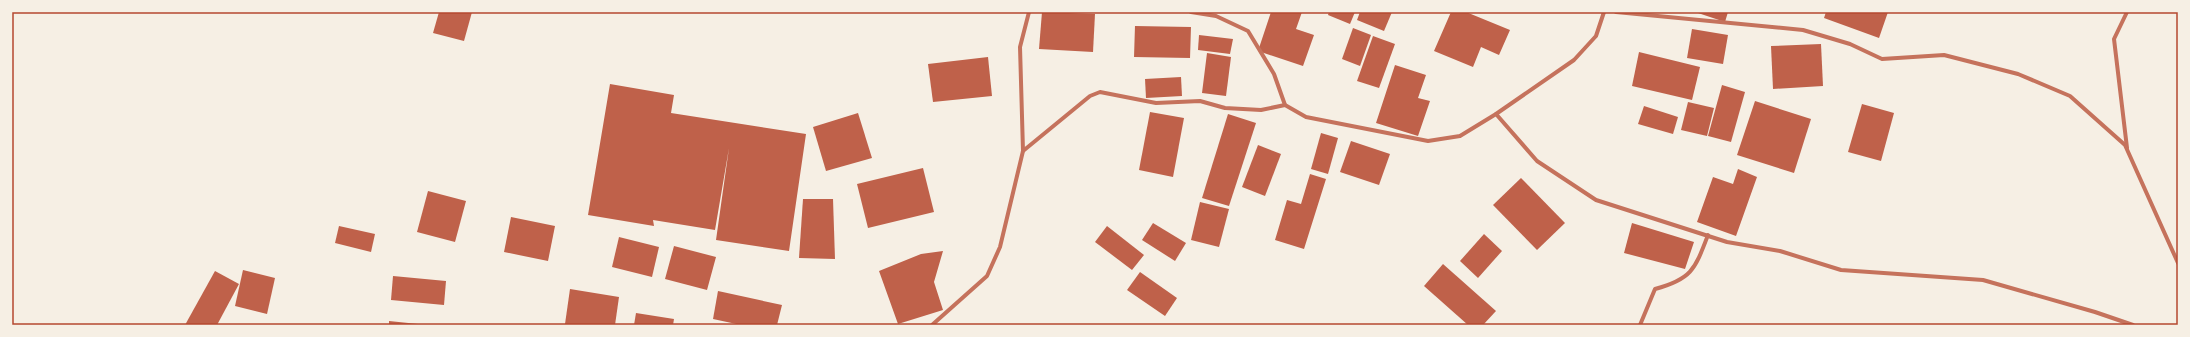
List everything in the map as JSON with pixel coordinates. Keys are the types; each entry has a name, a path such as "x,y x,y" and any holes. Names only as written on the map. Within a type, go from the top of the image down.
{"street":[{"path":"932,325 987,276 1000,247 1023,151 1020,47 1029,12"},
{"path":"1191,12 1216,16 1248,31 1274,74 1285,105 1306,117 1428,141 1460,136 1496,114 1574,60 1596,36 1604,12"},
{"path":"1616,12 1802,30 1850,44 1882,59 1944,55 2018,74 2070,96 2124,145 2178,263"},
{"path":"2127,12 2114,39 2128,154"},
{"path":"1023,151 1090,96 1100,92 1156,103 1200,101 1225,108 1261,110 1285,105"},
{"path":"1496,114 1537,161 1596,200 1727,242 1780,251 1841,270 1983,280 2094,312 2133,325"},
{"path":"1640,325 1655,290 1676,284 1697,266 1708,235"}],"building":[{"path":"439,12 472,12 464,41 433,33"},
{"path":"1042,12 1095,14 1093,52 1039,49"},
{"path":"1271,12 1302,12 1296,29 1314,35 1303,66 1258,51"},
{"path":"1329,12 1355,12 1350,24 1328,15"},
{"path":"1360,12 1392,12 1384,31 1357,20"},
{"path":"1451,12 1466,12 1510,30 1499,55 1481,47 1473,67 1434,51"},
{"path":"1698,12 1728,12 1725,22"},
{"path":"1826,12 1888,12 1879,38 1824,18"},
{"path":"1135,26 1191,27 1190,58 1134,57"},
{"path":"1353,28 1371,35 1360,66 1342,59"},
{"path":"1692,29 1728,35 1723,64 1687,58"},
{"path":"1199,35 1233,39 1230,54 1198,50"},
{"path":"1373,36 1395,44 1379,88 1357,81"},
{"path":"1821,44 1823,86 1773,89 1771,46"},
{"path":"1639,52 1700,67 1692,100 1632,86"},
{"path":"1207,53 1231,57 1226,96 1202,93"},
{"path":"988,57 992,96 933,102 928,64"},
{"path":"1395,65 1426,75 1418,98 1430,101 1418,136 1376,123"},
{"path":"1181,77 1182,96 1146,98 1145,79"},
{"path":"610,84 674,95 671,113 806,134 789,251 716,240 729,148 715,230 653,220 654,226 588,215"},
{"path":"1722,85 1745,92 1731,142 1708,136"},
{"path":"1755,101 1811,119 1794,173 1737,155"},
{"path":"1688,102 1714,108 1707,136 1681,130"},
{"path":"1862,104 1894,113 1881,161 1848,152"},
{"path":"1644,106 1678,117 1673,134 1638,124"},
{"path":"1150,112 1184,118 1173,177 1139,170"},
{"path":"858,113 872,158 826,171 813,127"},
{"path":"1228,114 1256,123 1229,206 1202,198"},
{"path":"1321,133 1338,138 1328,174 1311,169"},
{"path":"1351,141 1390,154 1379,185 1340,172"},
{"path":"1258,145 1281,154 1265,196 1242,187"},
{"path":"923,168 934,212 868,228 857,184"},
{"path":"1738,169 1757,177 1736,236 1697,222 1713,177 1733,184"},
{"path":"1310,174 1326,179 1304,249 1275,240 1287,200 1301,204"},
{"path":"1521,178 1565,223 1537,250 1493,205"},
{"path":"428,191 466,201 455,242 417,232"},
{"path":"803,199 833,199 835,259 799,258"},
{"path":"1200,202 1229,209 1219,247 1191,240"},
{"path":"511,217 555,226 548,261 504,252"},
{"path":"1153,223 1186,243 1175,261 1142,240"},
{"path":"1632,223 1694,242 1685,269 1624,253"},
{"path":"339,226 375,234 371,252 335,243"},
{"path":"1107,226 1144,255 1132,270 1095,242"},
{"path":"1484,234 1502,251 1478,278 1460,261"},
{"path":"619,237 659,247 652,277 612,267"},
{"path":"674,246 716,257 707,290 665,279"},
{"path":"943,251 934,282 943,310 898,324 879,271 921,254"},
{"path":"1443,264 1496,311 1483,325 1468,325 1424,286"},
{"path":"243,270 275,278 267,314 235,306"},
{"path":"215,271 239,284 217,325 185,325"},
{"path":"1140,272 1177,298 1165,316 1127,290"},
{"path":"393,276 446,281 444,305 391,300"},
{"path":"570,289 619,297 615,325 565,324"},
{"path":"718,291 782,305 777,325 741,325 713,319"},
{"path":"636,313 674,319 673,325 634,325"},
{"path":"389,321 418,324 418,325 389,325"}]}
